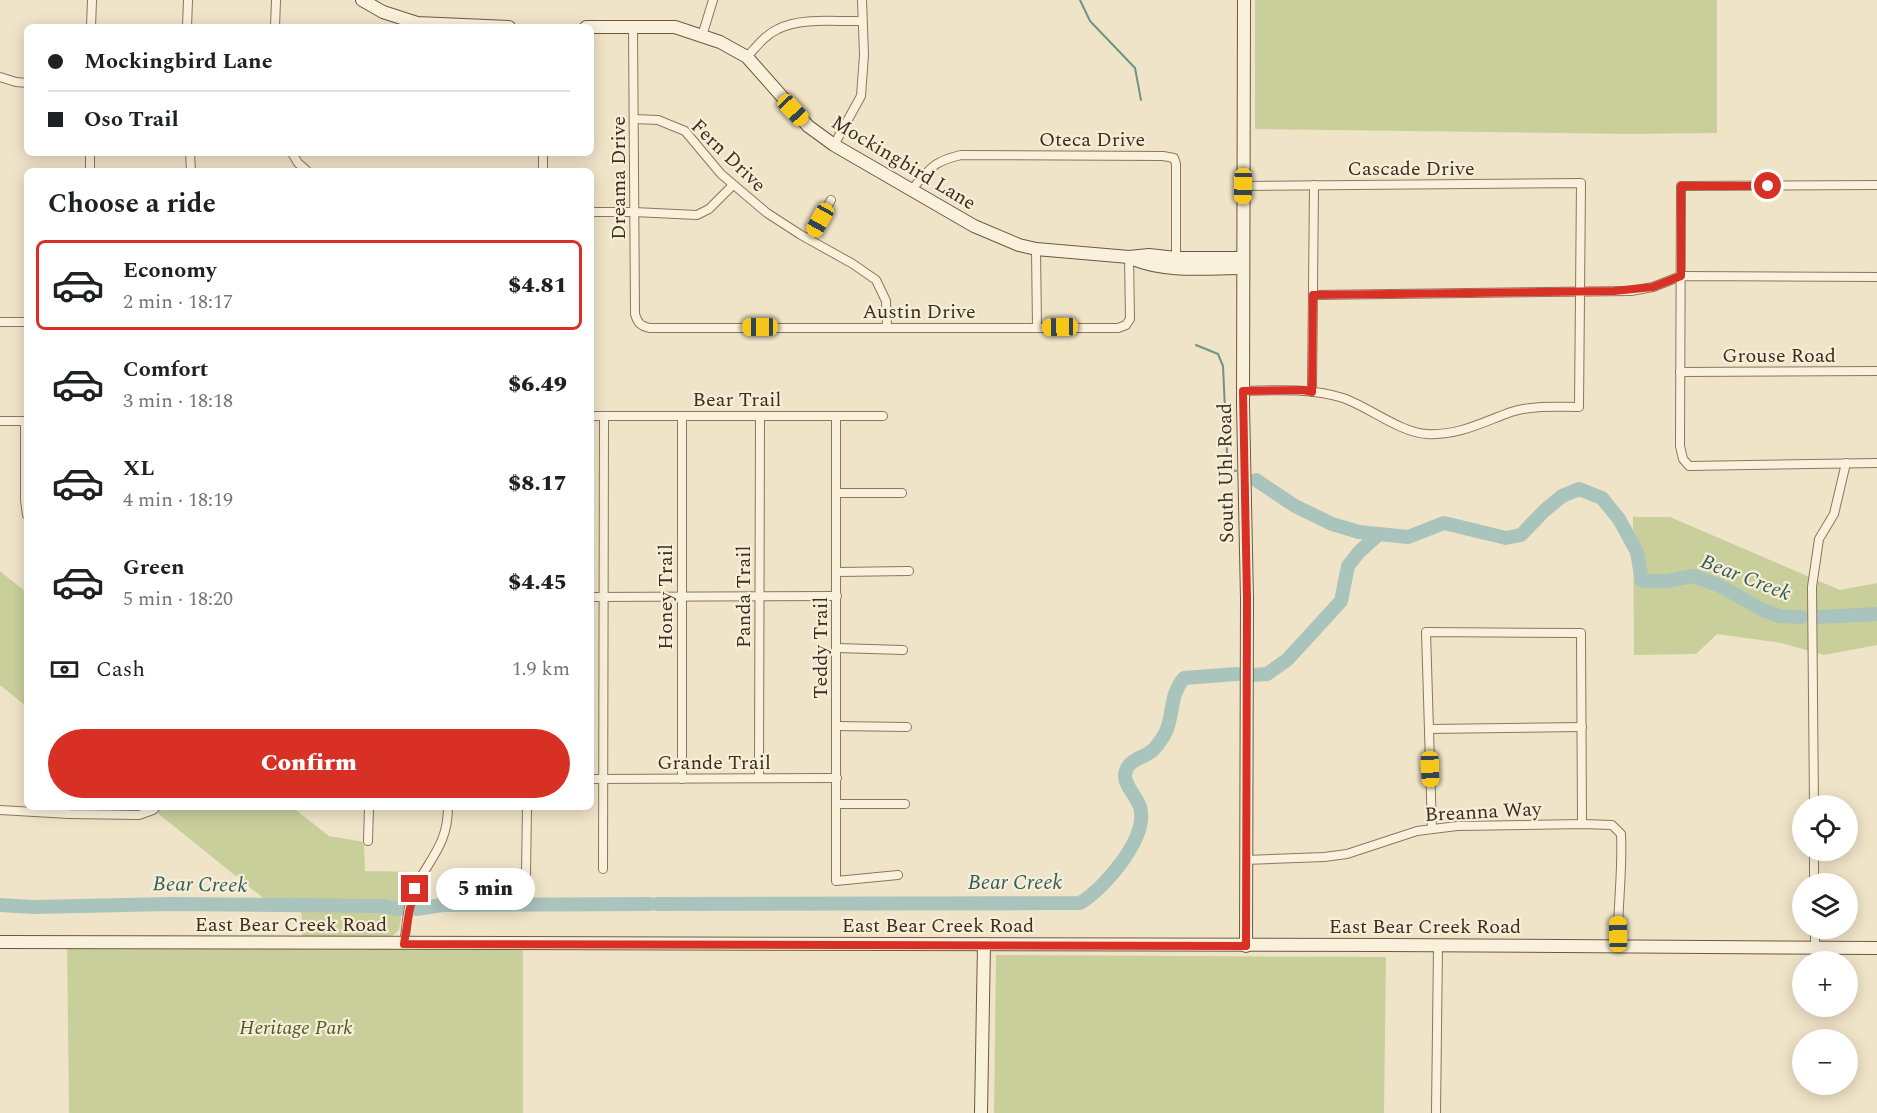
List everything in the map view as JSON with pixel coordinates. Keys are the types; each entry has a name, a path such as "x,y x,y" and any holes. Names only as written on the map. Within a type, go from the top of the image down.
{"main road":[{"path":"362,0 383,12 417,23 440,24"},
{"name":"South Uhl Road","path":"1244,0 1243,391 1247,598 1246,946"},
{"name":"Mockingbird Lane","path":"594,27 675,27 720,42 747,57 808,126 834,145 974,226 1019,245 1036,249 1129,257 1149,255 1176,263 1243,263"},
{"name":"East Bear Creek Road","path":"0,942 1877,948"},
{"path":"981,1113 984,944"}],"street":[{"path":"91,24 92,0"},
{"path":"187,24 188,0"},
{"path":"275,24 276,0"},
{"path":"702,36 713,0"},
{"path":"834,145 861,96 864,56 862,0"},
{"path":"747,57 764,38 795,23 862,21"},
{"name":"Dreama Drive","path":"633,27 635,314 637,322 642,326"},
{"path":"0,76 24,83"},
{"name":"Fern Drive","path":"634,119 658,120 685,131 721,174 767,213 854,264 876,280 886,301 887,327"},
{"name":"Oteca Drive","path":"912,189 933,165 961,155 1163,156 1174,158 1176,164 1176,263"},
{"path":"294,156 304,168"},
{"name":"Cascade Drive","path":"1243,186 1581,183 1580,292"},
{"path":"594,212 697,215 709,209 733,185"},
{"path":"1312,392 1314,185"},
{"path":"1877,185 1681,186 1680,372 1680,446 1683,459 1689,466 1877,463"},
{"path":"809,239 831,200"},
{"path":"1036,249 1037,328"},
{"name":"Austin Drive","path":"642,326 650,328 1118,328 1126,325 1130,319 1129,257"},
{"path":"1313,295 1631,291 1653,287 1681,276 1877,277"},
{"path":"1243,391 1303,390 1344,399 1425,435 1456,433 1512,412 1537,407 1579,406 1580,292"},
{"path":"0,322 24,322"},
{"name":"Grouse Road","path":"1680,372 1877,371"},
{"name":"Bear Trail","path":"594,416 883,417"},
{"path":"603,869 604,416"},
{"name":"Honey Trail","path":"682,416 682,779"},
{"name":"Panda Trail","path":"759,778 760,416"},
{"name":"Teddy Trail","path":"836,416 836,881 898,875"},
{"path":"0,421 24,421"},
{"path":"1814,795 1812,587 1818,539 1834,514 1845,463"},
{"path":"836,493 902,493"},
{"path":"837,572 909,571"},
{"path":"594,597 837,596"},
{"path":"1432,829 1426,632 1581,633 1582,824"},
{"path":"837,648 903,650"},
{"path":"837,726 907,727"},
{"path":"1429,729 1582,727"},
{"name":"Grande Trail","path":"594,779 837,778"},
{"path":"837,804 905,804"},
{"path":"0,810 139,814 153,810"},
{"path":"368,841 369,810"},
{"path":"404,944 415,889 441,843 448,819 448,810"},
{"path":"526,810 526,873"},
{"name":"Breanna Way","path":"1245,860 1347,854 1417,831 1456,826 1612,825 1622,834 1622,878 1617,920 1618,947"},
{"path":"1815,939 1815,948"},
{"path":"1436,1113 1438,946"}],"green space":[{"path":"1255,0 1717,0 1717,133 1255,129"},
{"path":"1633,517 1670,517 1840,590 1877,583 1877,645 1824,655 1781,643 1717,634 1696,654 1634,655"},
{"path":"0,571 24,591 24,705 0,685"},
{"path":"154,810 296,810 329,836 364,842 365,871 418,872 405,894 399,930 390,938 302,937 301,905 267,901"},
{"name":"Heritage Park","path":"67,940 523,941 523,1113 69,1113"},
{"path":"996,955 1386,957 1384,1113 994,1113"}],"waterway":[{"path":"1080,0 1090,21 1135,68 1141,100"},
{"path":"1196,345 1218,354 1223,366 1227,453 1231,469 1236,471"},
{"name":"Bear Creek","path":"1256,480 1295,506 1332,524 1359,532 1408,537 1444,523 1506,538 1521,535 1562,496 1579,489 1602,498 1619,519 1637,552 1642,581 1666,581 1694,576 1720,586 1763,610 1779,616 1801,617"},
{"name":"Bear Creek","path":"1251,675 1267,674 1287,660 1341,601 1348,566 1359,552 1379,534"},
{"name":"Bear Creek","path":"1819,617 1877,614"},
{"name":"Bear Creek","path":"657,904 1080,903 1101,886 1132,847 1141,819 1140,807 1126,783 1125,774 1130,764 1151,752 1163,736 1169,722 1174,696 1184,678 1237,674"},
{"name":"Bear Creek","path":"0,905 33,907 170,904 383,906 399,909"},
{"name":"Bear Creek","path":"416,909 443,905 650,904"}],"route":[{"path":"415,889 404,944 1246,946 1247,598 1243,391 1303,390 1312,392 1313,295 1631,291 1653,287 1681,276 1681,186 1768,186"}]}
